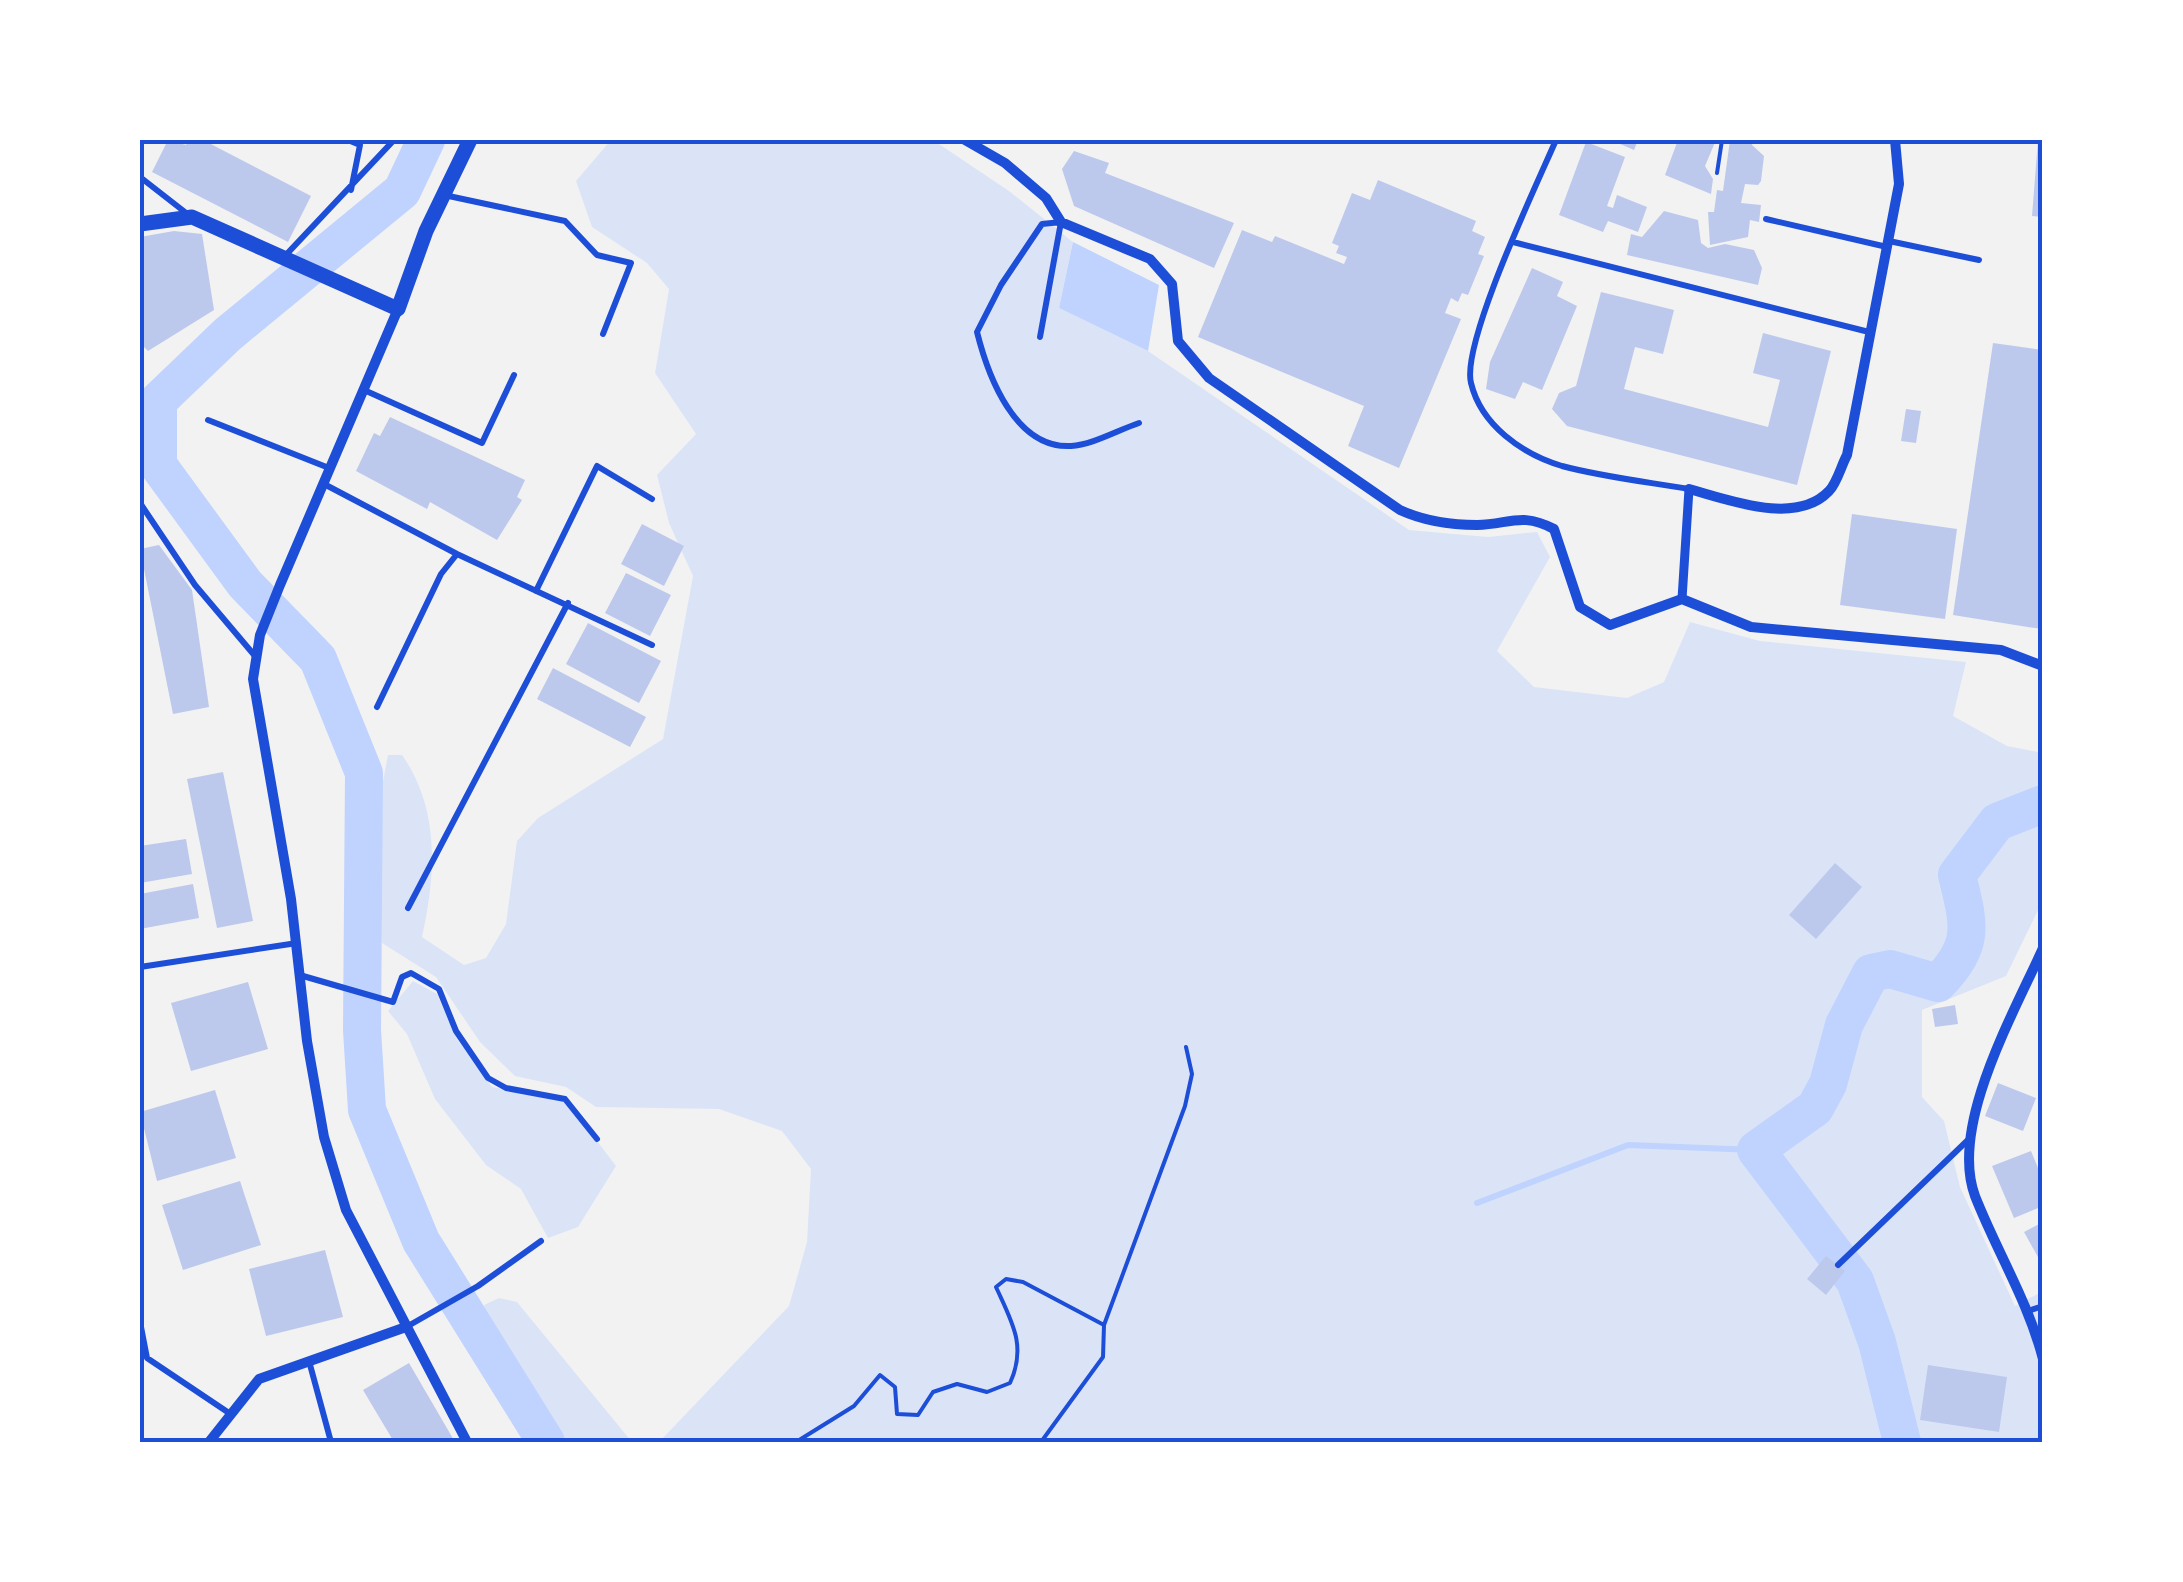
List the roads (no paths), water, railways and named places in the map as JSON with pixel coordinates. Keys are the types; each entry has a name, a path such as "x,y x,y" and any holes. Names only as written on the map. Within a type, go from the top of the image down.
{"street":[{"path":"467,1442 346,1210 324,1137 307,1041 298,943 253,679 260,634 398,309 442,195 470,140"},
{"path":"965,140 1005,163 1046,198 1060,222 1150,259 1172,284 1178,341 1209,378 1400,510 1423,520 1478,525 1532,517 1554,529 1580,607 1610,624 1682,599 1751,627 2001,650 2043,666"},
{"path":"1682,599 1689,490 1750,505 1806,507 1830,490 1846,455 1888,244 1899,184 1895,140"},
{"path":"140,224 192,217 398,309"},
{"path":"2043,948 2002,1041 1970,1138 1974,1192 2030,1310 2043,1359"},
{"path":"209,1442 259,1379 308,1358 406,1327"}],"lane":[{"path":"348,140 360,145 350,192"},
{"path":"286,261 394,140"},
{"path":"1556,140 1476,341 1470,380 1487,420 1515,444 1560,465 1689,490"},
{"path":"140,177 192,217"},
{"path":"442,195 566,222 598,256 631,263 603,334"},
{"path":"1766,218 1979,260"},
{"path":"1040,338 1060,222 1042,224 1000,285 977,332 987,372 1012,413 1040,441 1072,446 1138,423"},
{"path":"1513,242 1869,332"},
{"path":"363,390 482,443 514,375"},
{"path":"208,420 330,468"},
{"path":"536,591 597,466 652,498"},
{"path":"324,484 457,554 568,603 652,646"},
{"path":"140,503 195,585 255,656"},
{"path":"377,706 441,574 457,554"},
{"path":"408,908 568,603"},
{"path":"140,967 298,943"},
{"path":"303,976 393,1002 402,977 411,973 438,989 456,1031 488,1078 506,1088 565,1099 598,1139"},
{"path":"1838,1265 1970,1138"},
{"path":"406,1327 478,1286 541,1242"},
{"path":"2030,1310 2043,1306"},
{"path":"141,1327 147,1358 229,1412"},
{"path":"308,1358 331,1442"}],"water":[{"path":"1073,242 1159,285 1148,351 1059,308"}],"waterway":[{"path":"426,140 402,191 228,334 158,401 158,465 245,584 318,659 364,773 362,1030 367,1110 421,1241 546,1442"},
{"path":"1902,1442 1877,1342 1855,1281 1756,1150 1815,1108 1828,1084 1844,1025 1871,973 1890,969 1938,983 1950,969 1959,957 1966,933 1957,875 1997,822 2043,804"},
{"path":"1477,1203 1628,1145 1756,1150"}]}
